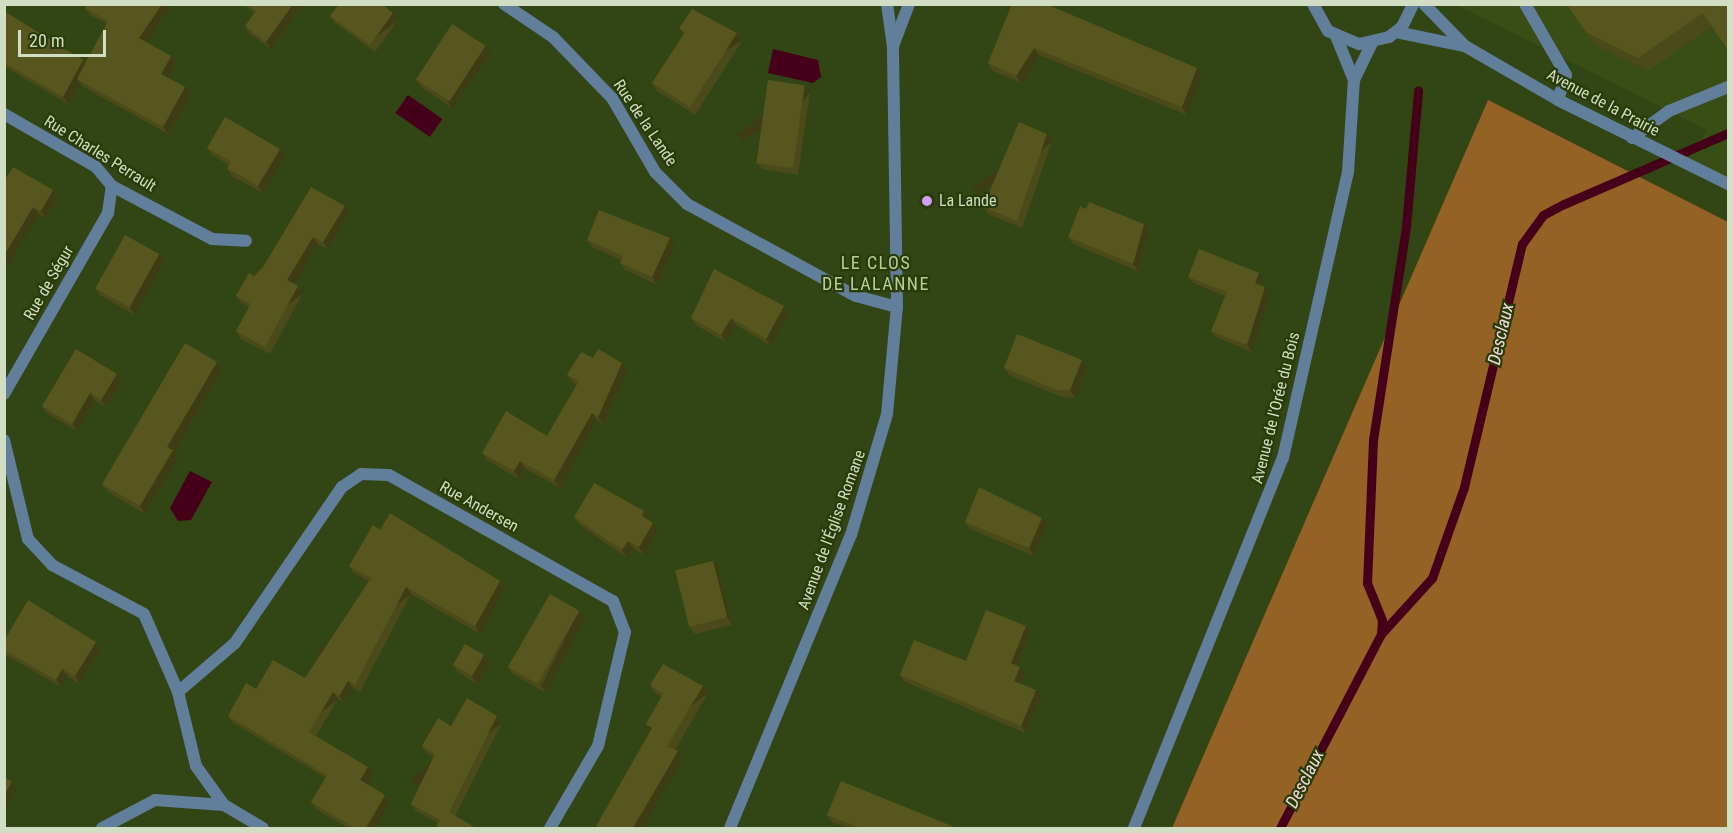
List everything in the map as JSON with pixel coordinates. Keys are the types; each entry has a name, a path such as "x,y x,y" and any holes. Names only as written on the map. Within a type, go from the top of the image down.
{"street":[{"name":"Rue de la Lande","path":"504,4 553,37 612,98 656,172 687,204 856,296 897,307"},
{"name":"Avenue de l'Église Romane","path":"730,828 870,480 887,414 897,307 893,47 886,4"},
{"name":"Avenue de l'Église Romane","path":"893,47 909,4"},
{"path":"1312,4 1336,36 1354,80"},
{"path":"1336,36 1372,43 1396,32 1413,4"},
{"name":"Avenue de la Prairie","path":"1424,4 1465,46 1558,100 1728,184"},
{"path":"1525,4 1566,75 1558,100"},
{"name":"Avenue de la Prairie","path":"1396,32 1465,46"},
{"path":"1354,80 1372,43"},
{"name":"Avenue de l'Orée du Bois","path":"1134,828 1283,458 1348,172 1354,80"},
{"path":"1632,138 1669,111 1728,87"},
{"name":"Rue Charles Perrault","path":"4,114 96,167 112,186 212,239 246,241"},
{"name":"Rue de Ségur","path":"4,394 108,213 112,186"},
{"path":"4,441 28,539 52,565 144,614 178,692 196,766 224,805 263,828"},
{"name":"Rue Andersen","path":"178,692 235,643 342,487 361,474 389,475 613,601 625,632 598,746 550,828"},
{"path":"102,828 155,800 224,805"}],"shaded area":[{"path":"1456,5 1728,5 1728,184 1684,164 1707,130"},
{"path":"773,49 818,60 821,77 813,83 768,73"},
{"path":"408,95 442,119 430,137 395,113"},
{"path":"1488,100 1728,222 1728,828 1172,828"},
{"path":"190,471 212,482 191,520 178,521 170,508"}],"building":[{"path":"88,4 162,4 139,38 171,56 161,74 185,87 163,127 77,79 108,21 85,8"},
{"path":"247,4 293,4 266,42 245,26 256,11"},
{"path":"339,4 382,4 393,13 370,45 330,16"},
{"path":"1012,4 1046,4 1197,68 1182,107 1034,48 1016,76 988,63"},
{"path":"1567,4 1728,4 1728,50 1703,13 1638,58 1586,32"},
{"path":"692,9 737,33 690,107 652,83 685,32 679,28"},
{"path":"4,11 83,60 63,97 4,63 6,53 4,52"},
{"path":"452,24 486,46 450,101 416,79"},
{"path":"768,80 805,85 793,168 756,163"},
{"path":"225,117 280,149 258,186 227,168 231,162 207,148"},
{"path":"1019,122 1047,134 1017,221 983,207"},
{"path":"13,167 53,190 41,211 33,207 4,256 4,181"},
{"path":"311,187 345,206 323,242 313,237 287,280 298,286 265,347 236,331 251,304 236,296 249,273 254,276 263,267"},
{"path":"1089,202 1144,224 1133,264 1068,237 1080,206 1086,209"},
{"path":"599,210 670,238 652,277 620,263 623,256 587,240"},
{"path":"125,235 159,254 130,307 95,288"},
{"path":"1199,249 1259,273 1255,283 1265,287 1247,345 1211,331 1227,292 1188,277"},
{"path":"714,269 784,306 766,339 731,318 721,335 691,318"},
{"path":"1017,334 1082,360 1070,390 1057,390 1004,368"},
{"path":"185,343 217,362 167,447 173,450 140,506 102,484"},
{"path":"76,349 117,374 101,400 90,393 72,424 42,406"},
{"path":"598,349 622,363 598,417 592,413 554,480 520,461 514,471 482,453 506,411 547,436 579,381 567,375 581,352 593,358"},
{"path":"594,483 644,511 642,516 653,523 639,547 628,541 622,550 574,517"},
{"path":"979,487 1042,518 1029,548 965,522"},
{"path":"390,513 500,581 475,626 406,587 355,685 348,681 339,696 333,692 309,732 368,767 360,780 385,795 366,828 355,828 311,802 327,775 228,716 246,683 256,689 273,660 305,678 371,578 349,566 373,525 380,530"},
{"path":"713,561 727,617 689,627 675,570"},
{"path":"550,594 579,611 537,684 508,667"},
{"path":"28,600 96,642 75,676 62,669 56,680 4,650 4,641"},
{"path":"986,610 1026,626 1011,663 1020,667 1014,681 1036,690 1021,726 900,675 914,640 966,661"},
{"path":"465,644 484,655 472,676 453,665"},
{"path":"663,664 703,686 667,746 678,751 633,828 595,828 652,728 646,724 663,694 650,685"},
{"path":"467,698 497,716 449,812 476,828 435,828 440,820 411,804 435,754 422,746 438,718 451,726"},
{"path":"4,777 12,782 4,795"},
{"path":"841,781 957,828 860,828 827,815"}],"waterway":[{"name":"Desclaux","path":"1381,634 1382,620 1367,583 1373,440 1406,226 1418,91"},
{"name":"Desclaux","path":"1280,828 1381,634 1432,578 1464,487 1522,244 1543,215 1728,133"}],"place":[{"name":"La Lande","path":"927,201"}],"district":[{"name":"LE CLOS DE LALANNE","path":"876,274"}]}
